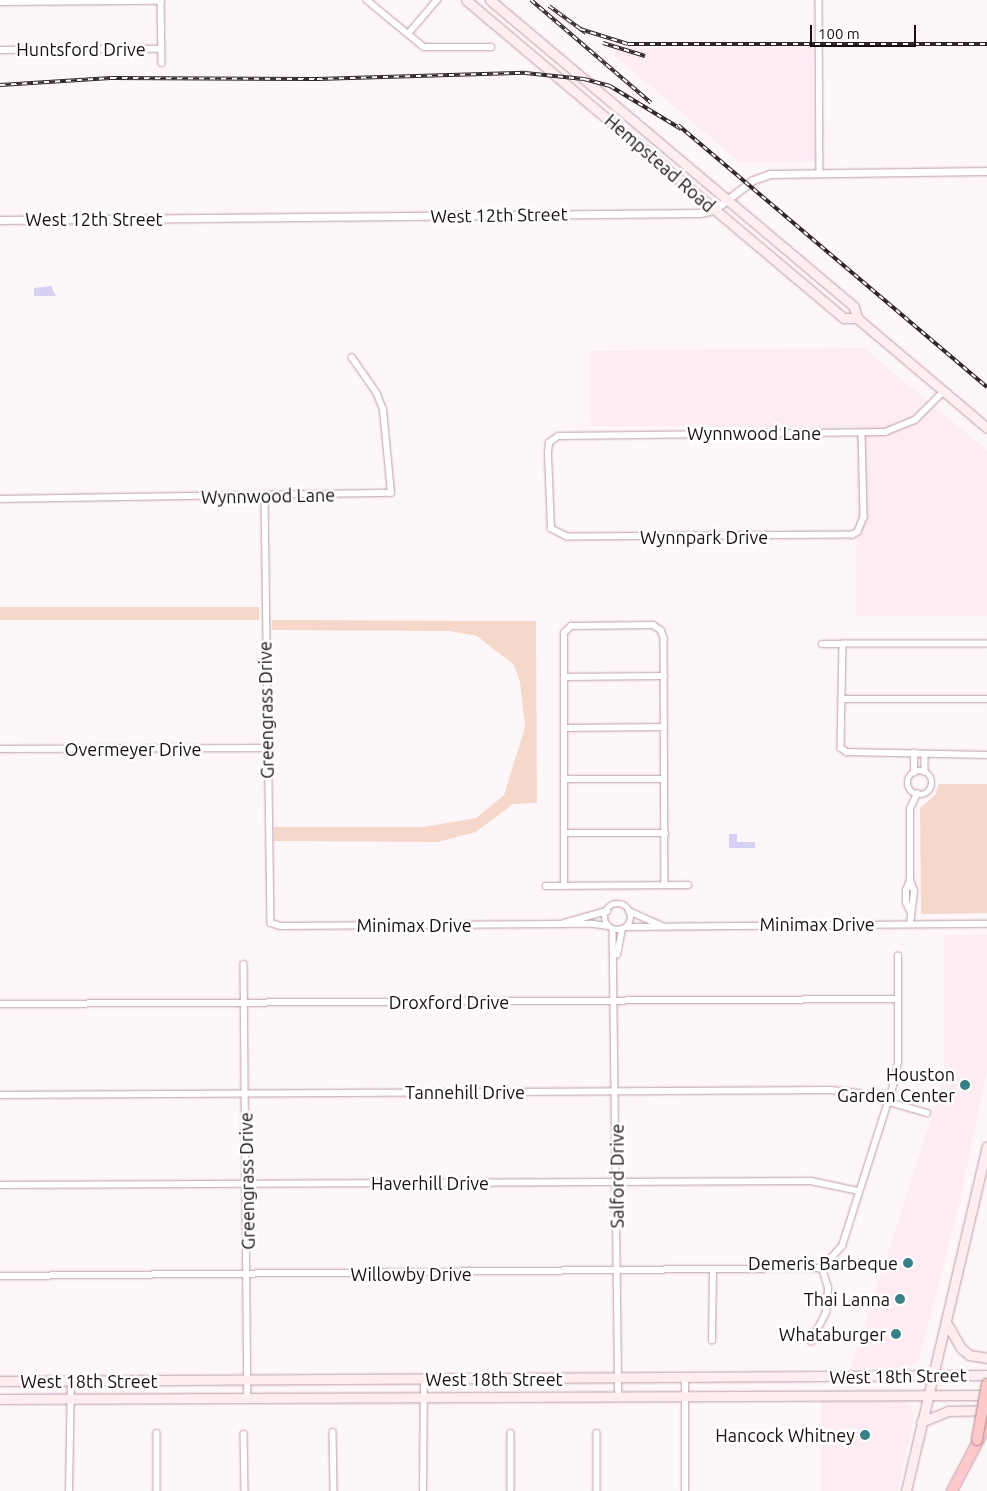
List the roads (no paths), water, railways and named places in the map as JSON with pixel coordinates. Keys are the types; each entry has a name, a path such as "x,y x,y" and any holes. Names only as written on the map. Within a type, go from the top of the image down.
{"highway":[{"path":"977,1440 987,1384"},
{"path":"952,1491 987,1424"}],"main road":[{"name":"Hempstead Road","path":"466,0 844,318 856,318 987,428"},
{"name":"Hempstead Road","path":"490,0 854,307 856,318"},
{"path":"553,72 578,74"},
{"path":"597,110 607,99"},
{"path":"906,1491 931,1376 946,1322 987,1146"},
{"path":"946,1322 960,1348 977,1357 987,1358"},
{"name":"West 18th Street","path":"0,1381 987,1375"},
{"path":"851,1395 855,1377"},
{"path":"521,1379 522,1396"},
{"path":"335,1380 335,1397"},
{"name":"West 18th Street","path":"0,1399 987,1395"},
{"path":"921,1422 948,1411 987,1410"}],"street":[{"path":"367,0 428,48 491,47"},
{"path":"408,34 437,0"},
{"path":"819,0 820,171"},
{"path":"0,2 161,1 162,64"},
{"name":"Huntsford Drive","path":"0,50 161,49"},
{"name":"West 12th Street","path":"0,220 354,218 700,213 714,210 761,176 820,171 987,171"},
{"name":"Wynnwood Lane","path":"0,499 265,497 391,493 383,410 377,394 352,358"},
{"name":"Wynnwood Lane","path":"551,529 548,453 551,440 566,434 885,432 908,425 922,415 944,391"},
{"name":"Wynnpark Drive","path":"551,529 567,537 848,536 858,532 864,506 862,433"},
{"name":"Greengrass Drive","path":"265,497 267,748 271,923"},
{"path":"564,886 564,633 571,626 658,626 663,634 665,886"},
{"path":"822,644 987,644"},
{"path":"843,644 841,748 847,752 987,755"},
{"path":"564,677 664,676"},
{"path":"842,699 987,699"},
{"path":"564,728 664,727"},
{"name":"Overmeyer Drive","path":"0,749 267,748"},
{"path":"914,754 914,773 908,783 916,794"},
{"path":"925,754 925,772"},
{"path":"914,773 925,772 931,777 931,789 925,794 916,794"},
{"path":"564,779 664,779"},
{"path":"910,924 910,911 914,904 910,880 910,809 916,794"},
{"path":"564,833 665,832"},
{"path":"546,886 688,885"},
{"path":"617,904 629,911 631,919 625,928 611,928 605,919 607,911 617,904"},
{"name":"Minimax Drive","path":"557,925 607,911"},
{"name":"Minimax Drive","path":"629,911 661,925"},
{"name":"Minimax Drive","path":"271,923 281,926 557,925 611,928"},
{"name":"Minimax Drive","path":"625,928 661,925 987,925"},
{"name":"Salford Drive","path":"611,928 616,957 619,1396"},
{"name":"Salford Drive","path":"616,957 625,928"},
{"path":"811,1342 826,1312 828,1298 822,1268 842,1246 888,1101 898,1063 898,956"},
{"name":"Greengrass Drive","path":"244,964 248,1398"},
{"name":"Droxford Drive","path":"0,1004 898,999"},
{"name":"Tannehill Drive","path":"0,1095 831,1090 858,1092 927,1113"},
{"name":"Haverhill Drive","path":"0,1185 811,1180 859,1191"},
{"name":"Willowby Drive","path":"0,1276 713,1272 822,1268"},
{"path":"712,1341 713,1272"},
{"path":"685,1377 685,1491"},
{"path":"423,1491 424,1379"},
{"path":"69,1491 71,1381"},
{"path":"333,1432 334,1491"},
{"path":"157,1433 157,1491"},
{"path":"511,1433 511,1491"},
{"path":"597,1433 597,1491"},
{"path":"244,1434 245,1491"}],"water":[{"path":"51,286 56,296 34,296 34,288"},
{"path":"729,834 737,834 737,842 755,842 755,848 729,848"}],"railway":[{"path":"531,0 651,103"},
{"path":"549,6 586,33"},
{"path":"580,29 628,44 987,44"},
{"path":"603,43 645,56"},
{"path":"0,85 111,78 317,79 525,73 584,79 610,86 681,129"},
{"path":"678,125 987,387"}],"place":[{"name":"Houston Garden Center","path":"965,1085"},
{"name":"Demeris Barbeque","path":"908,1263"},
{"name":"Thai Lanna","path":"900,1299"},
{"name":"Whataburger","path":"896,1334"},
{"name":"Hancock Whitney","path":"865,1435"}]}
